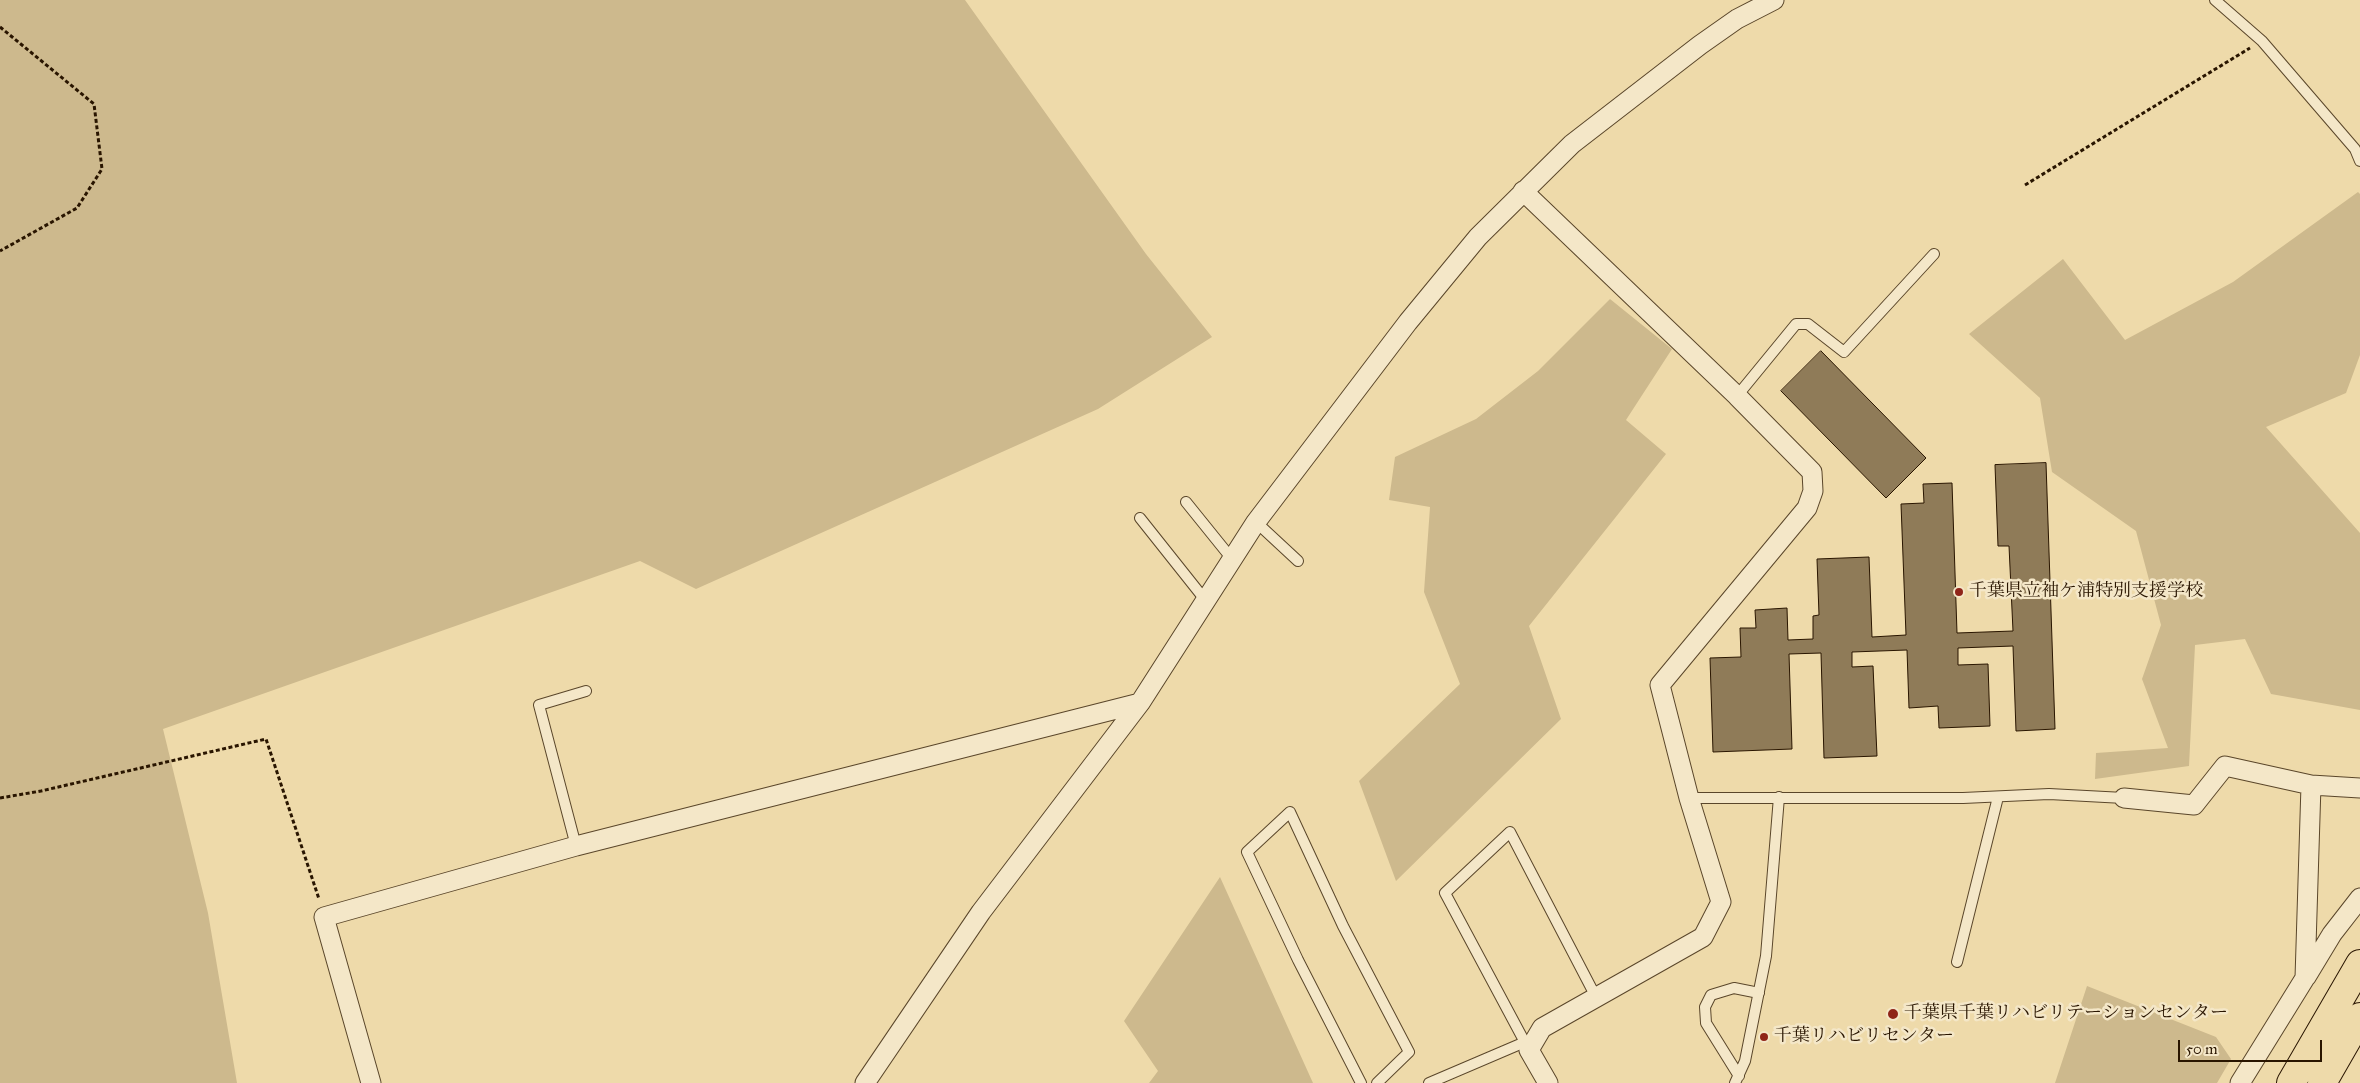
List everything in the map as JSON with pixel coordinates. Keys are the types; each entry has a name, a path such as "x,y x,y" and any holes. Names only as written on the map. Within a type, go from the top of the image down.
{"main road":[{"path":"2291,1083 2360,964"},
{"path":"2322,1083 2360,1017"}],"street":[{"path":"864,1083 980,912 1140,703 1256,522 1408,322 1478,237 1572,144 1700,46 1738,19 1774,0"},
{"path":"1523,191 1737,396 1812,472 1813,491 1807,508 1660,685 1689,798 1721,902 1704,937 1542,1028 1527,1046 1548,1083"},
{"path":"371,1083 324,917 576,846 1140,703"},
{"path":"2124,798 2194,805 2225,766 2311,785 2360,788"},
{"path":"2305,978 2311,785"},
{"path":"2240,1083 2332,934 2360,898"}],"lane":[{"path":"2215,0 2262,41 2354,149 2360,160"},
{"path":"1737,396 1796,324 1808,324 1844,352 1934,254"},
{"path":"1186,502 1232,559"},
{"path":"1140,518 1206,600"},
{"path":"1256,522 1298,561"},
{"path":"576,846 539,705 586,691"},
{"path":"1689,798 1998,797 2049,794 2124,798"},
{"path":"1957,962 1998,797"},
{"path":"1737,1079 1746,1061 1766,956 1779,798"},
{"path":"1361,1083 1298,960 1247,852 1290,812 1343,926 1409,1052 1377,1083"},
{"path":"1429,1083 1527,1046 1445,893 1510,832 1596,999"},
{"path":"1737,1079 1706,1023 1705,1007 1711,995 1734,988 1759,993"}],"path":[{"path":"0,27 94,104 102,169 77,208 0,251"},
{"path":"2025,185 2262,41"},
{"path":"0,798 41,791 266,739 324,917"}],"shaded area":[{"path":"0,0 965,0 1146,254 1212,337 1098,409 696,589 640,561 163,729 208,913 237,1083 0,1083"},
{"path":"2358,192 2360,194 2360,355 2346,393 2266,427 2360,533 2360,710 2271,694 2245,639 2195,645 2189,766 2095,779 2096,753 2168,748 2142,679 2161,625 2136,531 2052,472 2040,398 1969,334 2063,259 2125,340 2233,282"},
{"path":"1610,299 1672,349 1626,420 1666,454 1529,626 1561,719 1396,881 1359,781 1460,684 1424,592 1430,507 1389,500 1395,457 1476,419 1538,371"},
{"path":"1220,877 1313,1083 1149,1083 1158,1071 1124,1021"},
{"path":"2087,986 2216,1037 2231,1059 2217,1083 2055,1083"}],"building":[{"path":"1821,351 1926,458 1886,498 1781,391"},
{"path":"2046,463 2055,729 2016,731 2013,646 1958,648 1958,665 1988,664 1990,726 1939,728 1938,706 1909,708 1907,650 1852,652 1852,667 1873,666 1877,756 1824,758 1821,653 1789,654 1792,749 1713,752 1710,658 1741,657 1740,628 1756,628 1755,610 1787,608 1788,640 1813,639 1813,616 1819,615 1817,559 1869,557 1872,637 1906,635 1901,504 1924,503 1923,484 1952,483 1957,633 2013,631 2009,546 1998,546 1995,465"}],"place":[{"name":"千葉県立袖ケ浦特別支援学校","path":"1959,592"},
{"name":"千葉県千葉リハビリテーションセンター","path":"1893,1014"},
{"name":"千葉リハビリセンター","path":"1764,1037"}]}
